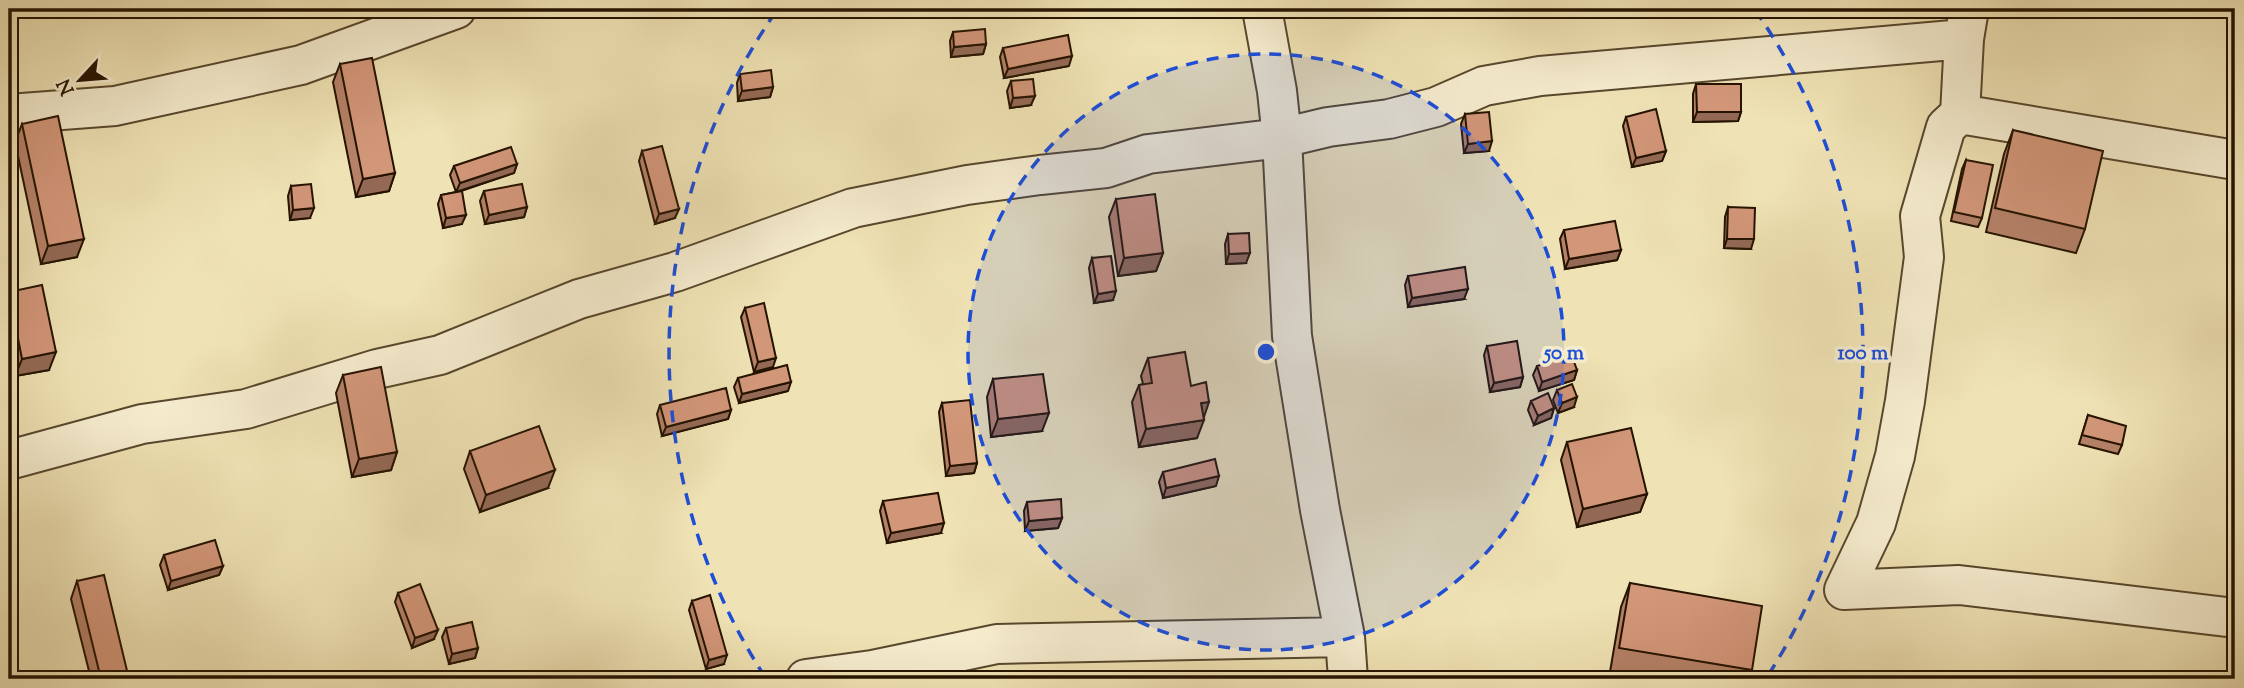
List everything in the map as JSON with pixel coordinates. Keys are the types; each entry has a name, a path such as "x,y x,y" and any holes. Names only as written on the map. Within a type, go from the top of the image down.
{"street":[{"path":"9,114 115,106 301,65 456,9"},
{"path":"1262,9 1277,91 1282,138 1292,336 1320,510 1345,637 1348,679"},
{"path":"9,460 142,424 246,409 377,369 440,355 579,299 675,272 853,208 967,185 1040,174 1106,169 1148,154 1282,138 1328,127 1388,119 1436,107 1484,86 1540,76 1967,24 1960,114 1946,127 1920,216 1924,257 1895,456 1877,523 1844,590 1959,585 2235,618"},
{"path":"1960,114 2235,160"},
{"path":"806,679 872,670 997,644 1345,637"}],"building":[{"path":"985,29 986,44 954,47 953,32"},
{"path":"1068,35 1072,56 1008,69 1003,48"},
{"path":"372,58 395,173 363,179 340,64"},
{"path":"771,70 773,87 742,91 740,74"},
{"path":"1033,79 1035,96 1013,98 1011,81"},
{"path":"1696,84 1741,84 1741,112 1697,112"},
{"path":"1656,109 1666,151 1636,158 1626,117"},
{"path":"1489,112 1492,141 1468,144 1465,114"},
{"path":"58,116 84,239 48,246 22,124"},
{"path":"2013,130 2103,151 2085,229 1995,208"},
{"path":"662,146 679,209 659,214 642,151"},
{"path":"511,147 517,164 460,183 454,166"},
{"path":"1966,160 1993,165 1982,218 1954,212"},
{"path":"311,184 314,208 293,210 291,186"},
{"path":"522,184 527,207 489,215 484,191"},
{"path":"462,191 466,215 446,218 441,195"},
{"path":"1155,194 1163,253 1124,258 1116,199"},
{"path":"1728,207 1755,208 1754,239 1727,239"},
{"path":"1615,221 1621,250 1569,259 1564,230"},
{"path":"1249,233 1250,253 1229,254 1228,234"},
{"path":"1111,256 1116,291 1098,294 1092,258"},
{"path":"1465,267 1468,289 1412,298 1408,276"},
{"path":"42,285 56,352 22,359 9,292"},
{"path":"764,303 776,358 758,362 745,308"},
{"path":"1517,341 1523,377 1494,383 1487,346"},
{"path":"1185,352 1191,386 1206,382 1209,402 1201,403 1204,420 1146,429 1139,385 1152,383 1148,358"},
{"path":"1571,354 1577,370 1542,382 1537,366"},
{"path":"787,365 791,382 742,394 738,378"},
{"path":"381,367 397,452 359,459 343,375"},
{"path":"1043,374 1049,413 998,419 993,379"},
{"path":"1572,384 1577,397 1562,403 1557,390"},
{"path":"726,388 731,410 666,427 660,405"},
{"path":"1548,393 1554,408 1538,416 1531,401"},
{"path":"970,400 977,463 950,466 942,403"},
{"path":"2088,415 2126,426 2122,445 2082,435"},
{"path":"539,426 555,470 486,495 470,451"},
{"path":"1631,428 1647,494 1583,509 1567,442"},
{"path":"1215,459 1219,476 1166,488 1163,472"},
{"path":"938,493 944,523 891,533 883,501"},
{"path":"1061,499 1062,518 1029,521 1027,502"},
{"path":"215,540 223,566 171,581 164,555"},
{"path":"104,575 129,679 101,679 77,581"},
{"path":"1630,583 1762,606 1752,670 1619,648"},
{"path":"420,584 438,630 415,638 398,593"},
{"path":"710,595 727,655 709,660 692,601"},
{"path":"472,622 478,648 452,654 446,628"}]}
